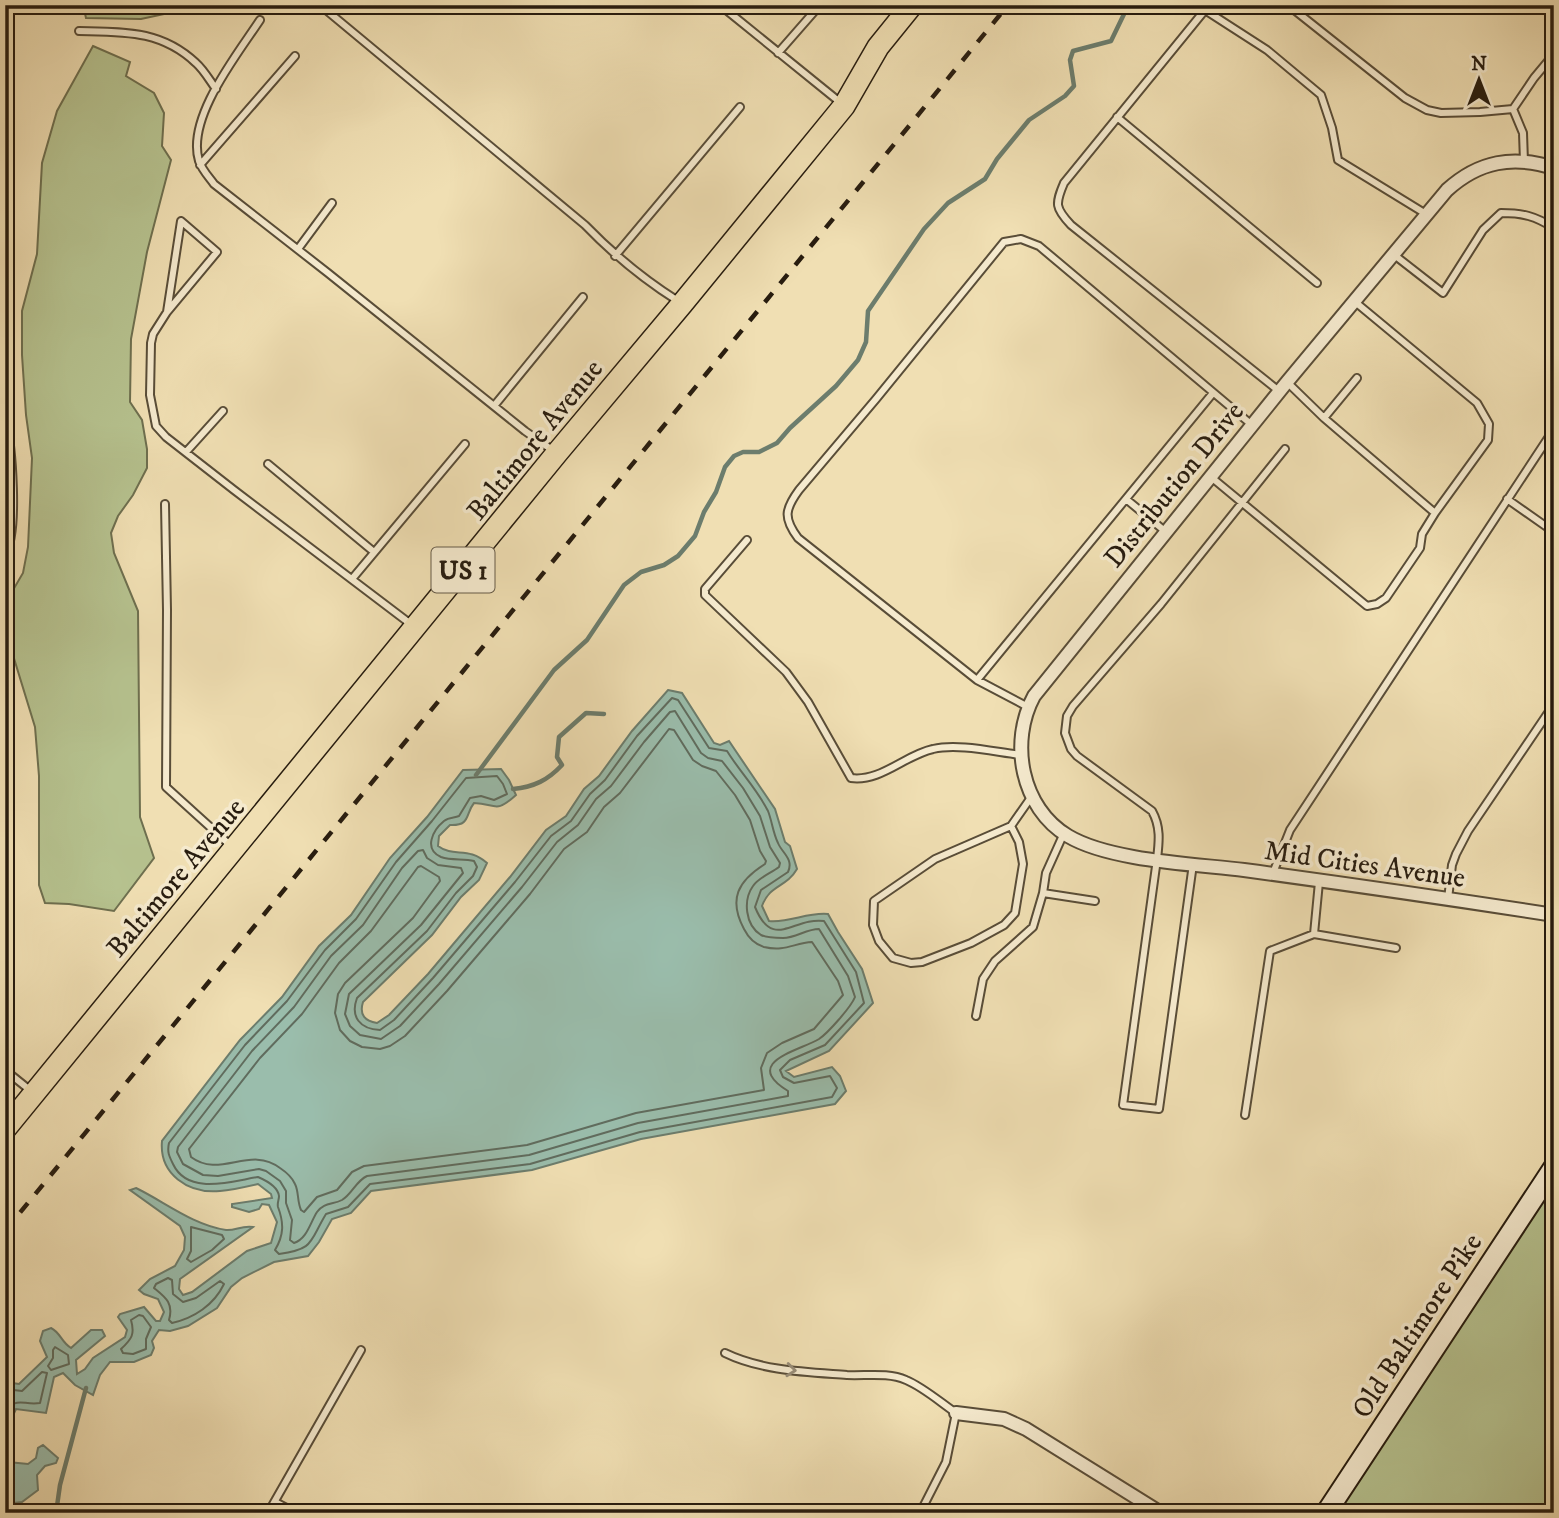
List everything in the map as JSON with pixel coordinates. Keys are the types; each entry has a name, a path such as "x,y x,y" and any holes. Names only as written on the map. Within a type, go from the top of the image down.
{"main road":[{"name":"Baltimore Avenue","path":"5,1129 844,106 878,47 912,5"},
{"name":"Old Baltimore Pike","path":"1326,1513 1554,1167"}],"street":[{"name":"Distribution Drive","path":"1163,860 1083,844 1064,834 1049,820 1026,783 1022,755 1023,729 1028,707 1082,635 1283,386 1447,190 1460,178 1497,161 1524,162 1554,168"},
{"name":"Mid Cities Avenue","path":"1163,860 1554,915"},
{"path":"956,1413 1004,1419 1027,1429 1161,1513"}],"lane":[{"path":"320,5 585,225 615,256 682,304"},
{"path":"720,5 844,106"},
{"path":"778,53 820,5"},
{"path":"1288,5 1405,98 1427,110 1441,113 1513,109"},
{"path":"1426,214 1338,160 1332,128 1321,95 1267,50 1205,10 1063,183 1056,201 1060,213 1071,225 1324,418 1434,513"},
{"path":"260,20 216,89 200,124 197,141 200,165 214,184 557,453"},
{"path":"79,31 145,34 162,40 197,63 216,89"},
{"path":"1513,109 1554,54"},
{"path":"200,165 295,56"},
{"path":"615,256 740,107"},
{"path":"1513,109 1524,132 1524,162"},
{"path":"1117,117 1317,283"},
{"path":"298,249 332,203"},
{"path":"1393,254 1443,293 1483,230 1501,213 1523,213 1538,217 1554,228"},
{"path":"5,216 9,224 5,265"},
{"path":"167,312 181,222 217,252 167,312 153,334 152,416 156,426 186,452 416,628"},
{"path":"1028,707 977,680 798,538 791,529 788,505 799,490 1004,242 1021,239 1039,246 1252,425"},
{"path":"494,405 583,297"},
{"path":"1211,477 1367,606 1386,598 1420,548 1422,534 1434,513 1488,440 1489,424 1477,404 1354,301"},
{"path":"1324,418 1357,378"},
{"path":"977,680 1213,393"},
{"path":"186,452 223,411"},
{"path":"5,418 12,452 12,540 5,555"},
{"path":"1272,875 1290,830 1554,429"},
{"path":"352,579 464,444"},
{"path":"1193,864 1159,1109 1124,1105 1163,860 1158,821 1152,811 1077,756 1065,733 1067,716 1285,449"},
{"path":"268,464 374,552"},
{"path":"1126,499 1166,532"},
{"path":"1507,499 1554,531"},
{"path":"165,505 166,788 235,849"},
{"path":"747,540 705,589 705,596 786,671 808,702 851,778 859,779 880,773 931,749 957,747 1022,755"},
{"path":"1448,898 1452,865 1468,831 1554,704"},
{"path":"1011,826 1019,842 1023,864 1015,914 1004,925 946,954 911,963 893,958 879,941 873,925 874,901 936,859 1011,826 1032,796"},
{"path":"976,1016 983,979 995,961 1034,927 1046,873 1064,834"},
{"path":"1314,934 1319,881"},
{"path":"1042,893 1095,901"},
{"path":"1245,1115 1270,951 1314,934 1396,948"},
{"path":"5,1070 34,1094"},
{"path":"268,1513 361,1350"},
{"path":"725,1353 760,1366 848,1375 891,1376 906,1380 956,1413 946,1462 920,1513"},
{"path":"275,1502 296,1513"}],"green space":[{"path":"83,5 212,5 205,11 178,11 141,19 86,18"},
{"path":"93,46 130,62 126,76 154,93 164,113 162,146 171,160 147,252 131,339 130,402 142,420 147,468 118,516 111,533 114,553 138,611 140,817 154,858 114,911 45,903 39,885 39,776 35,727 5,629 6,602 23,573 28,547 32,458 26,415 22,311 37,254 42,163 57,111"},
{"path":"1554,1171 1554,1513 1327,1513"}],"water":[{"path":"668,690 682,693 714,743 720,745 729,741 775,809 797,869 765,899 762,906 769,921 828,914 862,969 873,1003 829,1051 786,1071 794,1077 832,1067 840,1076 846,1091 835,1104 641,1139 532,1170 371,1191 351,1213 332,1219 308,1256 274,1262 242,1278 231,1287 217,1308 188,1326 170,1331 159,1330 152,1341 154,1348 151,1355 134,1362 110,1362 100,1375 93,1395 75,1385 63,1373 54,1377 46,1413 16,1409 5,1433 5,1382 19,1384 47,1357 40,1341 43,1331 51,1328 71,1348 91,1330 102,1330 105,1336 76,1360 77,1374 85,1369 93,1358 125,1337 127,1330 118,1317 120,1314 144,1307 156,1321 160,1321 164,1312 158,1299 139,1290 150,1279 175,1266 184,1250 185,1237 180,1226 130,1190 136,1188 191,1218 214,1227 229,1230 253,1227 180,1279 179,1289 183,1295 192,1292 247,1251 271,1243 277,1222 269,1205 262,1204 259,1209 249,1212 232,1207 232,1204 272,1198 271,1194 258,1184 220,1191 197,1189 187,1185 178,1180 165,1163 162,1141 240,1040 282,997 319,946 351,915 390,858 427,817 463,770 501,769 516,795 500,806 474,803 467,819 461,824 450,825 439,836 438,846 474,855 487,863 479,880 461,897 432,935 363,1002 363,1014 373,1022 377,1023 389,1015 428,974 546,830 566,816 584,789 599,776 632,731"},
{"path":"43,1445 58,1458 56,1463 45,1466 37,1475 38,1490 22,1502 5,1504 5,1456 8,1462 28,1464 36,1458 38,1448"}],"waterway":[{"path":"476,775 554,670 587,640 624,585 641,572 664,565 678,556 695,536 725,467 734,456 743,452 759,452 777,443 836,386 858,360 866,342 868,311 924,229 948,203 985,179 997,159 1029,120 1065,96 1074,86 1070,60 1073,51 1111,41 1131,5"},
{"path":"513,789 528,787 551,775 562,765 557,757 559,737 586,713 604,714"},
{"path":"56,1513 60,1485 86,1388"}],"railway":[{"path":"5,1231 1008,5"}]}
